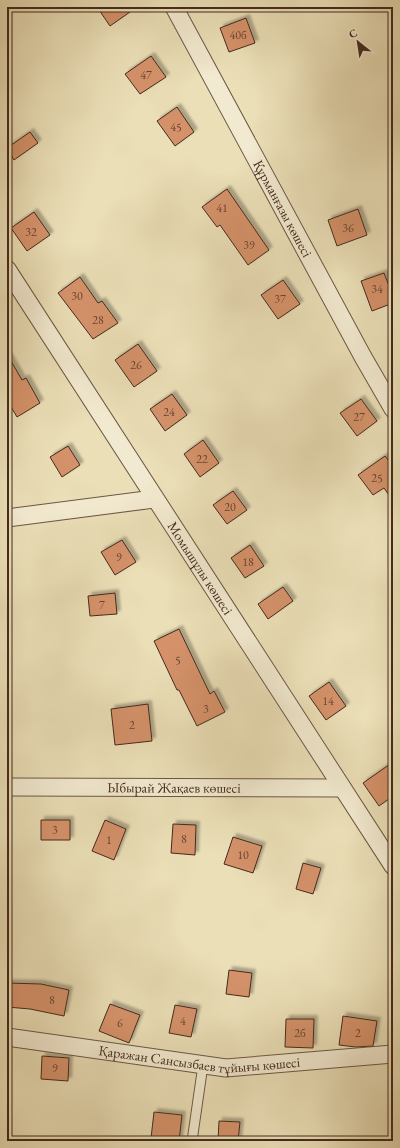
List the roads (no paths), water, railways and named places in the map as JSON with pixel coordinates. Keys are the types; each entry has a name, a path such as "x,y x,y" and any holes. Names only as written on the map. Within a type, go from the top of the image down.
{"street":[{"name":"Құрманғазы көшесі","path":"174,7 363,357 393,409"},
{"name":"Момышұлы көшесі","path":"7,269 393,866"},
{"path":"7,518 154,498"},
{"name":"Ыбырай Жақаев көшесі","path":"7,787 342,788"},
{"name":"Қаражан Сансызбаев тұйығы көшесі","path":"7,1037 226,1068 393,1054"}],"lane":[{"path":"192,1141 203,1064"}]}
